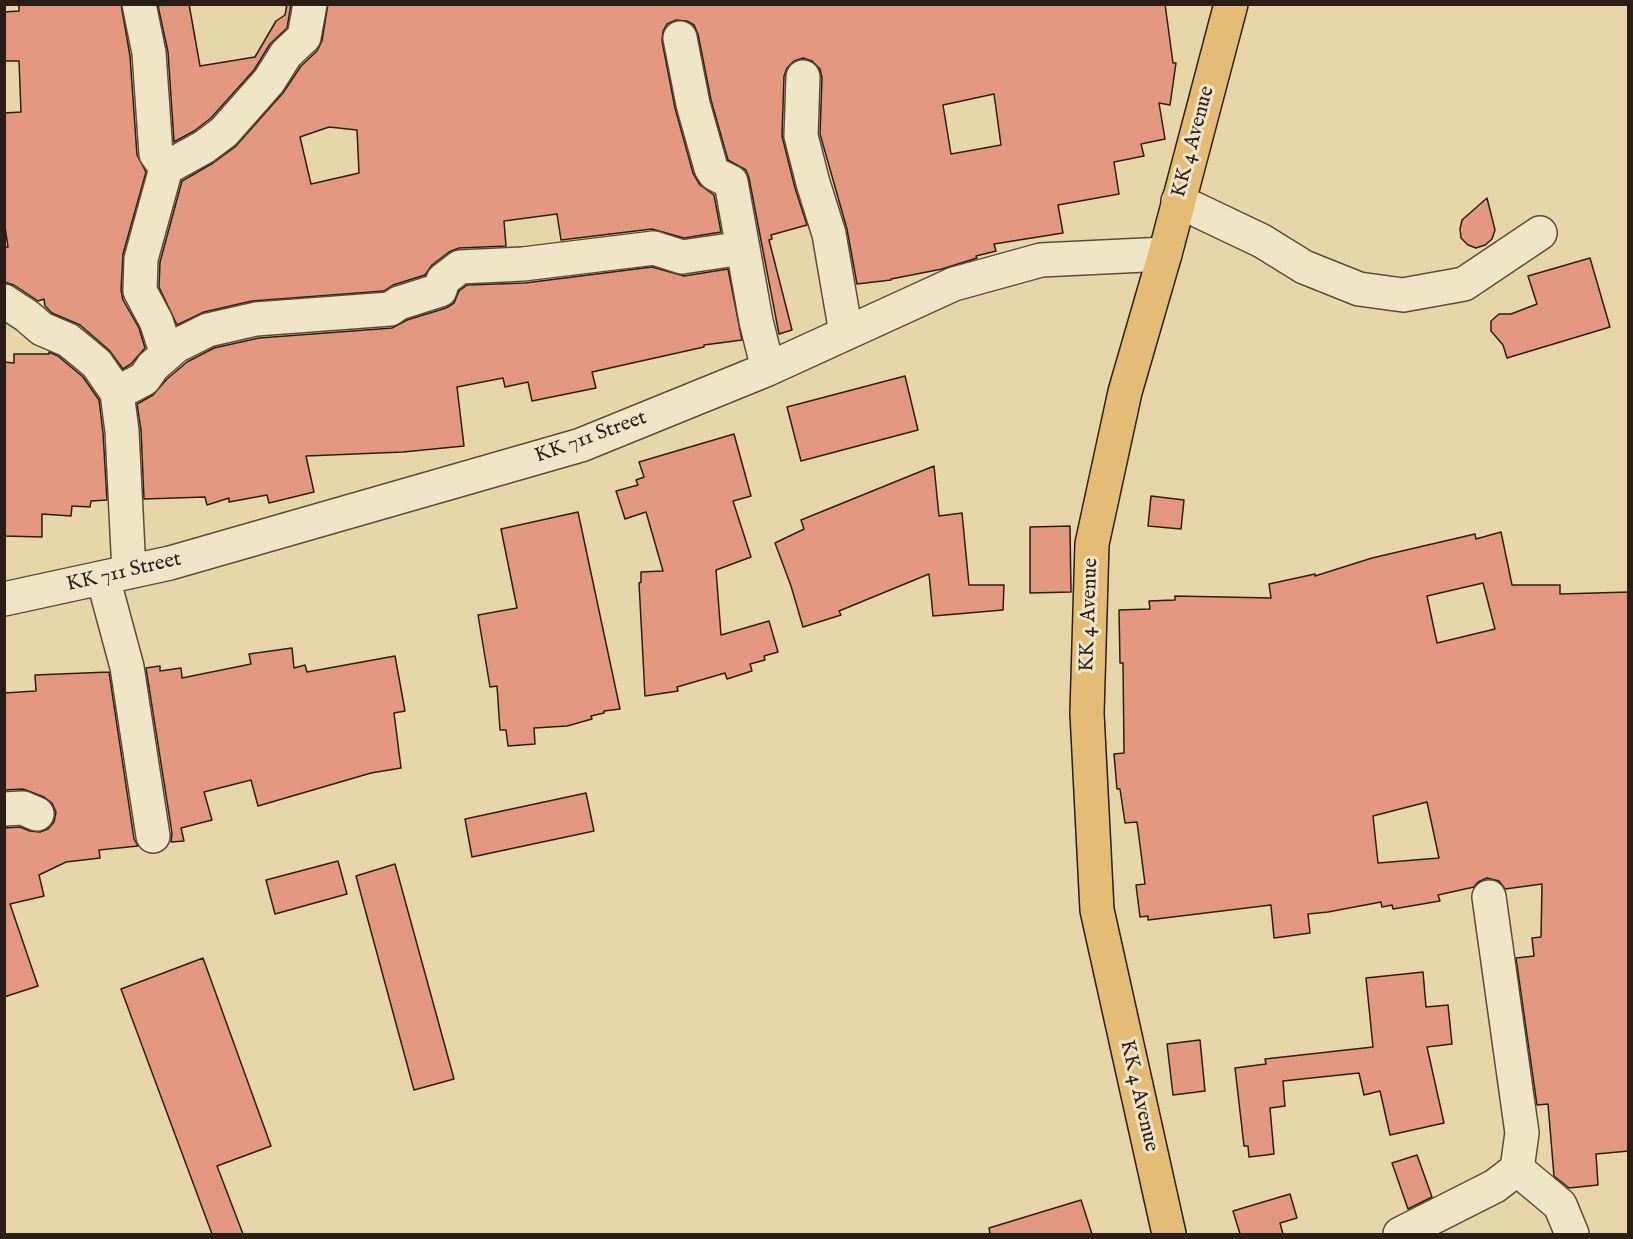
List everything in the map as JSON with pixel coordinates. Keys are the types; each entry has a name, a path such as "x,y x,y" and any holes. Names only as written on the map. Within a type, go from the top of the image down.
{"main road":[{"name":"KK 4 Avenue","path":"1169,1234 1097,910 1088,713 1092,544 1125,392 1165,254 1231,4"}],"street":[{"path":"139,4 149,53 156,154 166,168"},
{"path":"167,354 156,321 140,291 141,259 166,168 204,147 224,132 269,81 286,54 304,37 310,4"},
{"path":"680,38 693,104 711,168 716,174 731,182 756,321 768,369"},
{"path":"803,77 801,136 829,234 846,333"},
{"path":"1178,201 1262,241 1304,267 1359,289 1403,295 1464,284 1540,233"},
{"path":"117,393 144,379 153,366 176,346 208,330 256,319 390,309 399,303 440,290 443,280 460,267 523,264 654,248 681,257 743,248"},
{"name":"KK 711 Street","path":"4,599 181,560 581,445 768,369 954,284 1041,260 1165,254"},
{"path":"4,301 42,329 68,340 84,353 97,364 117,393 122,431 116,575 127,668 153,836"},
{"path":"4,809 23,808 37,814"},
{"path":"1400,1234 1495,1186 1517,1169 1522,1133 1489,897"},
{"path":"1517,1169 1560,1204 1572,1234"}],"building":[{"path":"19,4 121,4 130,56 137,155 146,172 123,254 121,290 123,300 139,328 145,348 131,364 123,369 109,350 80,325 52,313 45,306 44,299 38,301 14,285 4,282 4,247 8,247 4,220 4,113 21,112 19,61 4,61 4,12 19,11"},
{"path":"189,4 200,66 255,57 276,21 285,15 287,4 291,4 287,28 270,44 254,70 211,118 174,142 168,52 158,6"},
{"path":"328,4 1165,4 1173,63 1176,63 1170,105 1159,103 1165,139 1141,144 1144,156 1114,162 1119,194 1058,205 1063,233 994,244 996,251 942,269 891,280 857,284 847,229 820,134 822,78 820,69 812,61 803,58 794,61 787,68 784,76 782,136 807,225 771,235 772,239 769,240 792,330 779,334 749,178 746,170 728,160 711,100 698,34 694,25 687,21 676,20 667,24 663,31 662,41 675,108 693,173 700,185 714,195 721,232 684,238 652,229 561,240 557,214 504,221 506,246 459,248 449,252 432,265 425,275 393,285 384,291 252,301 204,312 177,325 159,287 160,262 182,181 235,147 283,93 301,66 317,51 322,41","holes":["994,94 1001,145 951,154 943,105","329,127 357,130 359,173 311,184 300,137"]},
{"path":"1487,198 1495,230 1492,239 1476,248 1468,245 1461,238 1460,229 1462,220"},
{"path":"1590,258 1610,327 1507,358 1503,345 1491,331 1491,321 1499,314 1511,314 1537,304 1528,276"},
{"path":"652,267 684,276 728,269 742,340 704,345 704,347 592,372 596,388 532,401 528,382 505,387 503,378 457,387 464,446 403,452 306,456 314,492 269,503 267,495 229,502 229,498 207,505 205,497 144,499 141,430 137,404 153,395 187,362 214,348 259,338 392,328 407,320 446,308 454,303 459,291 467,285 525,283"},
{"path":"49,352 58,356 83,377 99,400 107,500 91,501 90,507 72,506 71,516 42,514 42,537 4,536 4,362 14,363 14,354 49,354"},
{"path":"905,376 918,430 801,461 787,407"},
{"path":"734,434 751,496 733,501 751,557 716,570 721,635 769,621 778,652 764,656 765,660 750,664 752,671 727,679 725,673 677,687 678,691 645,696 639,583 641,572 663,571 646,512 625,519 616,491 638,485 636,480 644,477 639,462"},
{"path":"934,466 939,516 962,513 969,585 1004,585 1003,610 933,616 929,574 839,611 841,615 803,627 775,543 804,529 801,520"},
{"path":"1151,496 1184,500 1181,529 1148,526"},
{"path":"578,512 620,709 604,711 604,713 591,716 592,719 567,726 534,728 535,744 508,746 506,730 500,730 497,686 490,687 478,615 517,608 501,529"},
{"path":"1070,526 1071,592 1030,593 1030,527"},
{"path":"1501,532 1512,585 1560,585 1560,594 1629,592 1629,1151 1596,1154 1598,1185 1569,1188 1554,1176 1548,1104 1537,1105 1516,958 1534,956 1532,938 1541,937 1542,884 1505,889 1499,881 1487,878 1478,882 1474,887 1438,895 1440,901 1393,909 1392,905 1382,907 1381,902 1308,914 1310,933 1274,938 1271,905 1148,920 1148,916 1140,917 1136,885 1145,884 1137,822 1125,823 1120,789 1117,789 1114,754 1124,753 1123,663 1120,663 1119,610 1150,609 1149,601 1175,600 1175,596 1271,598 1269,584 1315,574 1315,576 1372,558 1475,534 1476,539","holes":["1483,583 1495,629 1437,643 1427,596","1427,802 1439,858 1378,863 1373,816"]},
{"path":"292,648 294,668 305,665 307,672 395,656 405,711 394,713 401,768 371,773 258,806 251,780 204,792 212,820 181,828 184,841 171,842 172,833 146,668 160,666 160,671 181,668 182,678 251,664 249,654"},
{"path":"109,672 134,839 138,846 99,850 100,858 66,862 39,875 44,896 10,904 38,986 4,997 4,828 20,827 40,832 48,829 54,822 56,812 52,803 44,797 23,789 4,790 4,693 36,691 35,675"},
{"path":"586,793 594,831 472,857 465,819"},
{"path":"338,861 347,894 275,914 266,880"},
{"path":"395,864 454,1079 414,1090 356,876"},
{"path":"203,958 271,1146 217,1166 243,1234 212,1234 121,989"},
{"path":"1423,972 1426,1007 1448,1005 1452,1044 1427,1047 1444,1123 1390,1135 1380,1091 1364,1095 1359,1073 1283,1081 1285,1106 1270,1108 1274,1154 1249,1157 1248,1146 1244,1146 1235,1068 1266,1064 1265,1059 1373,1047 1366,978"},
{"path":"1200,1040 1205,1091 1173,1095 1167,1044"},
{"path":"1417,1155 1432,1197 1408,1209 1392,1163"},
{"path":"1290,1194 1297,1218 1280,1223 1283,1234 1240,1234 1233,1211"},
{"path":"1081,1200 1092,1234 990,1234 989,1228"}]}
